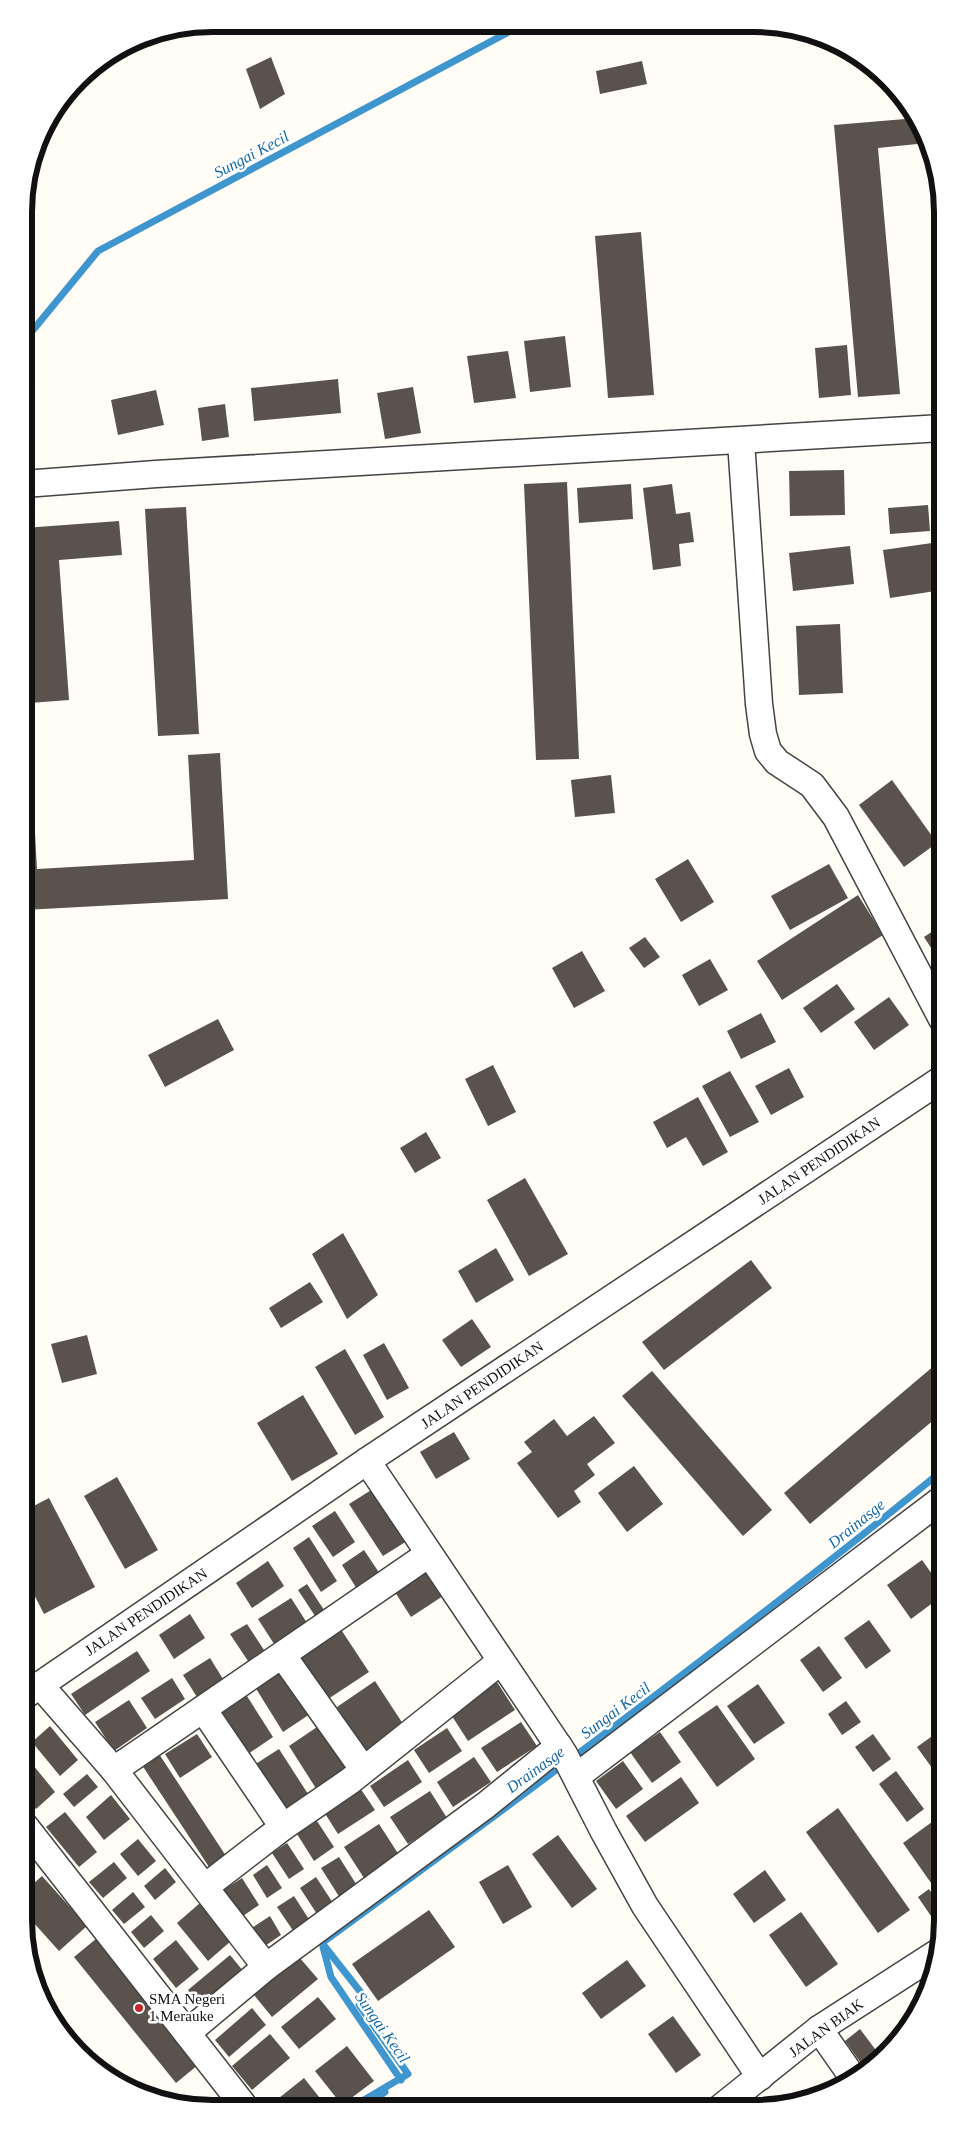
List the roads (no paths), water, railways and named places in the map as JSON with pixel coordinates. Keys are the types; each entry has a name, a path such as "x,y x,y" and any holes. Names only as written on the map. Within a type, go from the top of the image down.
{"street":[{"path":"32,483 156,474 934,429"},
{"path":"741,441 762,734 768,751 777,762 812,785 836,817 934,1004"},
{"name":"JALAN PENDIDIKAN","path":"32,1690 368,1461 934,1084"},
{"path":"368,1461 568,1761 604,1832 645,1906 760,2077"},
{"path":"187,2033 266,1967 486,1804 568,1761 934,1505"},
{"path":"114,1770 283,1656 429,1554"},
{"path":"283,1656 364,1769"},
{"path":"205,1887 364,1769 501,1661"},
{"path":"32,1690 114,1770 266,1967"},
{"path":"203,1709 283,1828"},
{"path":"32,1835 239,2100"},
{"name":"JALAN BIAK","path":"731,2100 819,2029 929,1958"},
{"path":"819,2029 849,2072"}],"waterway":[{"name":"Sungai Kecil","path":"32,331 98,251 509,32"},
{"name":"Sungai Kecil","path":"364,2100 408,2074 359,2005 366,1999 322,1943 712,1652 934,1477"},
{"name":"Sungai Kecil","path":"323,1947 331,1977 401,2080"},
{"name":"Sungai Kecil","path":"374,2100 385,2092"}],"place":[{"name":"SMA Negeri 1 Merauke","path":"139,2008"}],"water label":[{"name":"Drainasge","path":"856,1523"},
{"name":"Drainasge","path":"535,1769"}]}
